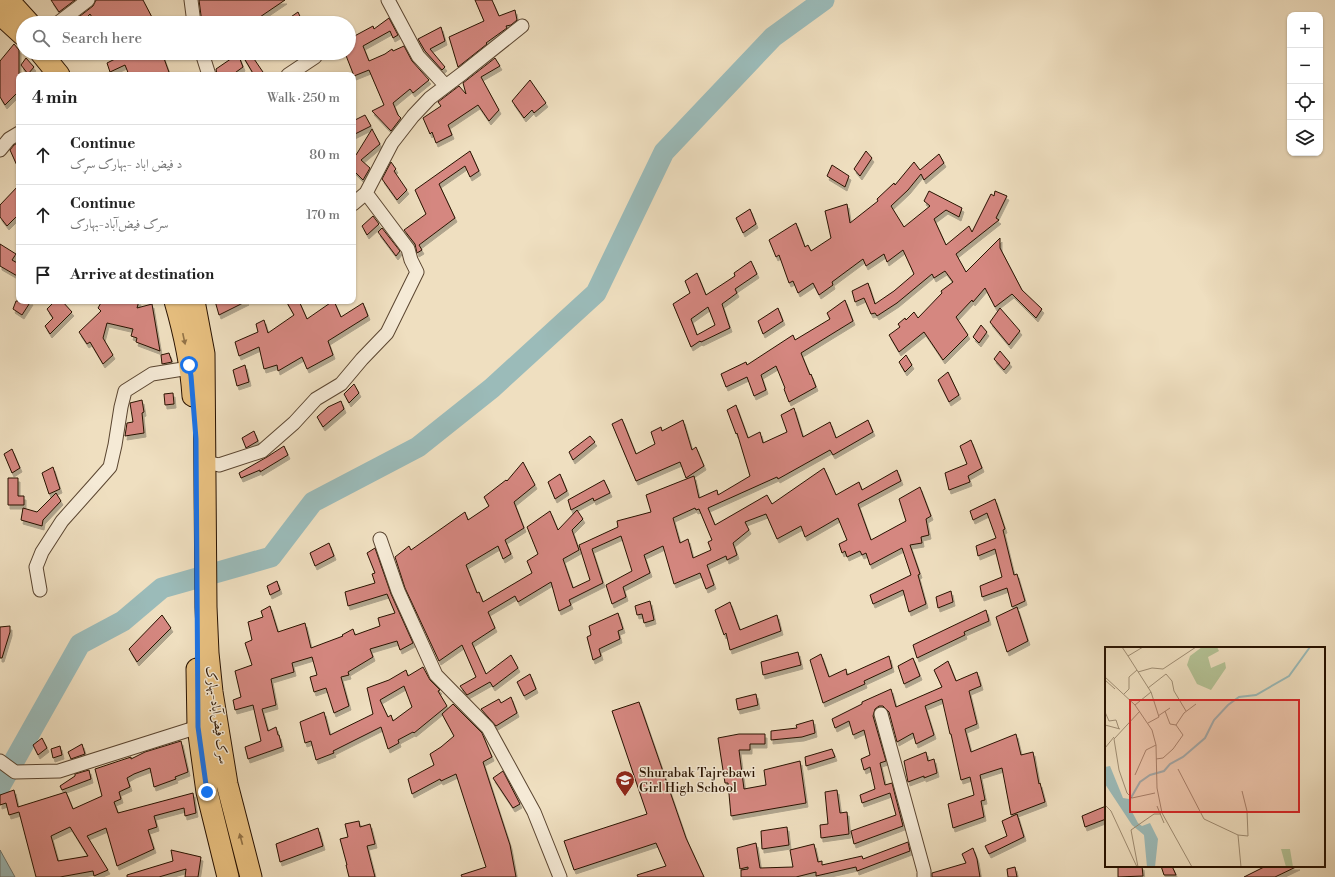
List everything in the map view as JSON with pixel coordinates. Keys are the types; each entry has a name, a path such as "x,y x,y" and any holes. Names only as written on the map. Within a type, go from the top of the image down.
{"main road":[{"path":"8,0 23,16"},
{"path":"0,14 16,29"},
{"path":"47,60 57,72"},
{"path":"60,60 70,72"},
{"path":"176,304 197,359 191,376 201,503"},
{"path":"194,304 197,359 206,462 201,503"},
{"name":"سرک فیض‌آباد-بهارک","path":"201,503 201,610 198,727 207,792 228,877"},
{"name":"سرک فیض‌آباد-بهارک","path":"201,610 208,652 216,724 227,784 251,877"}],"street":[{"path":"67,16 88,0"},
{"path":"191,0 193,16"},
{"path":"388,0 418,56 446,86"},
{"path":"356,201 366,193 392,143 413,116 430,98 522,26"},
{"path":"204,60 207,72"},
{"path":"292,72 310,60"},
{"path":"0,150 16,134"},
{"path":"206,462 219,465 262,451 294,423 316,399 341,384 387,333 417,272 411,260 408,249 366,193"},
{"path":"40,590 36,567 42,552 62,521 110,467 125,391 152,374 183,369 197,359"},
{"path":"380,539 398,591 436,675 488,728 534,812 560,877"},
{"path":"881,714 924,871 924,877"},
{"path":"1,761 16,772 59,771 198,727"}],"water":[{"path":"0,850 15,877 0,877"}],"building":[{"path":"51,0 75,0 59,12"},
{"path":"96,0 143,0 151,16 91,16 90,14 88,16 80,16 93,6"},
{"path":"199,0 285,0 261,16 201,16"},
{"path":"475,0 492,0 499,16 515,10 517,20 511,25 506,26 507,28 486,43 487,44 458,67 449,37 484,21"},
{"path":"298,12 300,16 292,16"},
{"path":"389,18 398,35 393,38 390,31 363,46 369,61 392,49 393,51 404,46 412,61 429,80 413,93 410,89 393,103 398,115 401,118 391,131 372,111 384,105 369,70 356,75 356,72 352,72 348,60 356,60 356,35 373,26 374,29"},
{"path":"441,27 445,41 430,49 445,67 442,70 425,51 418,39"},
{"path":"14,44 16,46 16,60 19,60 19,72 16,72 16,94 5,105 0,97 0,61"},
{"path":"495,58 500,66 481,77 499,110 489,121 478,105 448,125 452,135 436,143 432,132 430,134 423,118 441,106 438,102 459,86 466,94 463,83"},
{"path":"25,60 28,60 34,67 30,72 26,72 21,65"},
{"path":"113,60 165,60 169,72 128,72 125,65 110,72 107,63"},
{"path":"229,60 240,60 243,67 236,72 216,72 216,69"},
{"path":"245,60 255,60 263,72 252,72"},
{"path":"530,80 546,103 534,113 532,110 524,118 512,101"},
{"path":"365,115 371,126 356,134 356,120"},
{"path":"372,129 380,144 361,160 370,168 363,180 356,173 356,155"},
{"path":"16,144 16,163 10,150"},
{"path":"470,151 479,171 470,177 465,166 439,184 455,218 419,245 422,250 417,253 415,244 404,230 426,214 415,190"},
{"path":"866,151 872,158 860,176 854,169"},
{"path":"939,154 944,163 924,180 921,174 908,190 891,206 904,227 930,206 924,201 929,191 962,208 959,217 946,210 934,219 946,245 969,226 972,232 991,194 994,196 995,191 1007,196 996,218 999,220 956,254 966,272 1000,238 1000,248 1022,290 1042,309 1036,318 1012,294 995,307 985,288 973,302 972,300 956,317 968,335 943,360 924,332 899,352 889,335 900,327 898,324 905,318 906,320 914,312 918,318 942,293 941,291 953,282 945,271 934,278 932,274 897,303 877,316 875,313 871,314 864,298 855,302 852,291 868,283 875,304 894,291 914,274 903,250 887,262 884,254 866,266 863,259 832,282 833,285 819,295 813,283 798,293 793,281 789,283 779,255 776,257 769,240 796,223 805,247 808,245 811,251 831,238 825,211 847,204 850,223 878,201 877,199 894,183 895,185 914,162 920,170"},
{"path":"391,162 396,169 394,171 407,190 397,200 382,179"},
{"path":"832,165 849,176 845,187 827,176"},
{"path":"16,188 16,217 7,226 0,217 0,205"},
{"path":"750,209 756,224 743,233 736,218"},
{"path":"373,216 379,224 367,235 362,226"},
{"path":"382,228 400,251 396,256 378,232"},
{"path":"0,244 16,254 12,260 16,262 16,275 0,266"},
{"path":"751,261 757,274 735,289 737,293 722,304 730,328 701,342 700,341 691,347 673,304 690,293 685,281 697,273 706,295 735,276 734,273","holes":["708,307 715,325 697,335 691,319"]},
{"path":"845,300 853,321 801,353 816,387 789,402 776,366 761,375 766,390 754,396 747,377 726,387 721,374 746,362 747,365 793,335 795,340 830,319 827,313"},
{"path":"16,301 16,304 29,304 22,315 13,309"},
{"path":"363,303 368,316 328,341 333,355 307,369 302,357 278,371 277,365 264,369 259,347 239,356 235,342 258,332 256,324 264,320 268,333 294,315 288,304 300,304 307,319 329,304 335,304 341,317"},
{"path":"52,304 65,304 72,312 50,334 45,326 53,318 47,309"},
{"path":"100,304 138,304 137,308 152,304 160,351 136,342 137,338 131,336 133,329 107,323 103,338 113,355 103,364 90,342 87,344 79,332 101,311 98,308"},
{"path":"216,304 241,304 219,315"},
{"path":"778,308 783,321 763,334 758,321"},
{"path":"1000,308 1020,331 1009,345 990,322"},
{"path":"981,325 987,332 979,343 973,337"},
{"path":"1000,351 1010,363 1004,370 994,359"},
{"path":"169,353 172,362 162,364 161,355"},
{"path":"906,355 912,365 905,372 899,362"},
{"path":"245,365 249,382 237,386 233,370"},
{"path":"948,372 959,395 949,402 938,380"},
{"path":"354,384 359,393 349,403 344,394"},
{"path":"173,393 174,404 165,405 164,394"},
{"path":"142,400 144,412 142,413 144,433 125,436 127,423 133,422 130,403"},
{"path":"341,401 344,409 323,427 317,417 328,407"},
{"path":"736,405 748,438 760,432 763,443 787,432 781,415 794,408 803,437 830,422 836,438 868,420 873,432 833,455 830,450 778,479 777,477 708,508 715,525 767,495 772,504 824,468 836,495 859,482 862,490 897,470 901,481 858,504 871,540 906,521 899,499 920,487 931,516 926,519 929,535 921,537 922,543 910,545 920,574 918,575 926,604 909,612 903,590 873,604 870,595 911,575 902,548 870,565 866,553 862,555 860,551 847,557 845,551 842,553 839,544 847,540 838,518 805,537 801,526 777,539 766,514 745,522 749,530 733,543 737,555 727,560 726,556 707,565 714,585 706,589 700,573 674,584 663,546 644,555 650,573 623,587 626,597 612,604 606,585 632,571 621,536 592,549 603,583 569,600 571,605 559,611 551,582 518,602 515,596 488,612 495,628 472,643 486,674 511,655 518,668 493,687 490,682 467,695 460,686 476,677 462,645 439,661 405,588 395,557 409,546 411,550 465,512 468,520 489,506 484,497 506,480 507,481 523,462 535,485 514,502 524,528 505,540 511,554 503,559 498,546 466,565 477,593 479,592 483,602 532,573 527,561 538,554 527,527 550,511 558,530 577,510 583,519 572,530 579,550 563,559 573,588 590,580 579,545 618,527 617,521 651,512 646,495 694,476 699,498 717,490 718,495 750,476 737,433 736,434 727,410","holes":["695,508 696,510 699,509 712,540 708,542 711,550 693,558 688,539 680,543 673,518"]},
{"path":"622,419 636,454 655,444 651,432 661,427 662,431 683,420 692,450 696,447 704,466 686,478 680,462 636,481 612,424"},
{"path":"254,431 258,441 246,448 242,438"},
{"path":"590,436 595,442 573,460 569,452"},
{"path":"971,440 982,468 968,476 970,482 949,490 945,473 967,464 960,446"},
{"path":"284,446 288,455 260,472 260,470 241,478 239,473"},
{"path":"12,449 20,468 12,473 4,454"},
{"path":"53,467 60,489 49,494 42,473"},
{"path":"560,474 567,491 555,499 548,482"},
{"path":"8,478 18,478 18,496 24,496 24,505 8,505"},
{"path":"604,480 610,493 594,501 593,498 571,510 568,500"},
{"path":"56,493 61,501 43,520 42,526 21,520 23,508 37,512"},
{"path":"995,499 1005,529 1003,530 1014,575 1017,574 1025,601 1012,607 1007,588 982,597 980,586 1002,577 995,549 978,556 976,546 996,538 987,513 973,520 970,511"},
{"path":"329,543 334,556 315,566 310,553"},
{"path":"375,548 391,594 413,643 400,650 397,641 370,649 373,657 348,672 349,675 341,677 349,706 334,713 326,688 314,692 310,677 317,675 312,657 292,663 294,672 271,679 276,705 262,709 268,731 276,727 282,747 248,759 245,747 261,741 253,705 235,710 233,700 241,697 235,671 252,665 245,643 252,640 248,622 263,617 261,611 270,606 278,632 305,623 311,648 343,636 342,635 353,629 355,635 380,626 378,618 395,613 387,594 348,606 345,592 375,583 372,574 375,573 367,553"},
{"path":"277,581 280,590 270,595 267,586"},
{"path":"951,591 953,602 938,608 936,597"},
{"path":"650,601 654,620 644,623 642,614 637,615 635,606"},
{"path":"730,602 740,630 777,615 781,631 730,650 726,633 724,635 715,610"},
{"path":"1017,607 1028,641 1007,652 996,617"},
{"path":"986,610 989,621 964,632 965,635 917,658 913,645"},
{"path":"618,613 623,629 618,631 620,639 599,649 601,656 593,660 587,637 591,635 589,626"},
{"path":"162,615 171,628 137,662 129,649"},
{"path":"10,626 10,632 2,658 0,658 0,627"},
{"path":"798,652 801,665 763,675 761,662"},
{"path":"821,654 829,677 846,669 847,675 889,656 892,668 864,681 865,684 823,703 810,660"},
{"path":"913,658 920,676 904,684 898,666"},
{"path":"948,661 956,681 977,672 981,686 969,691 977,724 965,729 971,752 1016,734 1021,755 1033,752 1039,784 1040,783 1045,802 1011,815 1002,768 980,775 985,800 981,801 984,817 953,828 948,804 974,795 970,777 961,780 942,699 925,706 934,735 916,744 913,733 897,742 889,712 883,706 879,706 875,709 873,716 886,761 880,763 885,785 892,783 903,826 854,844 851,831 896,815 890,793 862,803 860,795 875,789 870,767 864,770 861,759 870,755 864,730 853,735 849,721 835,728 832,719 862,704 862,702 891,689 896,707 942,687 934,670"},
{"path":"423,667 430,680 440,690 438,691 447,706 414,733 413,732 398,740 399,743 388,749 381,727 333,751 334,753 316,760 311,741 305,743 300,722 324,712 330,735 373,714 367,688 389,680 406,670 408,676","holes":["404,686 412,707 393,721 391,715 388,717 380,700"]},
{"path":"530,674 536,689 524,696 517,682"},
{"path":"756,694 758,705 738,710 736,699"},
{"path":"511,697 517,713 496,726 481,709 499,699 501,703"},
{"path":"639,702 686,838 704,877 638,877 637,875 666,866 656,843 574,870 564,841 647,814 612,711"},
{"path":"453,704 482,733 492,757 483,762 510,845 516,877 462,877 461,875 486,867 456,774 441,781 440,779 412,794 408,779 434,765 430,754 454,736 442,714"},
{"path":"813,720 815,733 802,737 771,740 771,731 797,728 796,725"},
{"path":"739,734 765,734 765,744 750,744 750,750 739,750 744,789 766,785 764,770 800,761 806,803 731,816 728,783 725,783 718,738"},
{"path":"42,738 47,748 38,755 33,745"},
{"path":"181,741 188,772 175,777 176,779 154,787 150,768 127,778 130,787 119,792 121,799 114,802 118,813 193,793 196,813 185,816 184,808 154,816 157,827 148,830 154,849 117,866 106,828 87,836 108,870 94,876 93,871 60,877 36,877 19,812 9,815 6,803 0,805 0,795 14,790 18,807 66,792 73,809 102,796 95,769 131,757 131,759 145,752","holes":["70,827 88,856 58,861 51,836"]},
{"path":"82,744 85,754 71,759 68,752"},
{"path":"60,746 62,755 53,758 51,749"},
{"path":"832,749 835,757 806,766 805,757"},
{"path":"926,752 928,761 934,759 937,773 908,782 904,761"},
{"path":"89,770 91,779 62,790 60,786 75,776 75,774"},
{"path":"503,771 520,804 513,808 493,778"},
{"path":"837,790 840,813 847,812 849,834 821,838 820,825 828,824 825,792"},
{"path":"1105,806 1105,819 1085,827 1082,816"},
{"path":"1017,814 1024,837 989,854 985,846 1007,836 1002,821"},
{"path":"359,821 360,827 370,824 375,844 367,846 375,877 349,877 340,839 348,837 345,824"},
{"path":"787,827 789,845 762,849 761,831"},
{"path":"318,828 323,846 280,862 276,844"},
{"path":"908,842 910,851 857,871 856,867 816,876 816,872 796,877 741,877 741,870 748,869 748,867 740,869 737,848 756,843 760,868 793,867 790,850 814,844 818,862 822,861 822,865 862,856 863,859"},
{"path":"973,848 977,859 980,877 932,877 932,873 966,863 962,854"},
{"path":"171,850 201,857 198,877 185,877 186,869 159,877 127,877 127,875 173,861"},
{"path":"1015,867 1017,877 1008,877 1007,869"},
{"path":"1118,867 1142,867 1143,876 1118,877"},
{"path":"1161,867 1172,867 1176,875 1164,875"},
{"path":"1264,867 1296,867 1275,877 1244,877"}],"waterway":[{"path":"0,786 80,644 123,621 162,588 271,557 313,502 418,447 492,388 596,293 664,152 773,37 824,0"}],"place":[{"name":"Shurabak Tajrebawi Girl High School","path":"625,797"}],"route":[{"path":"189,365 196,439 198,727 207,792"}]}
